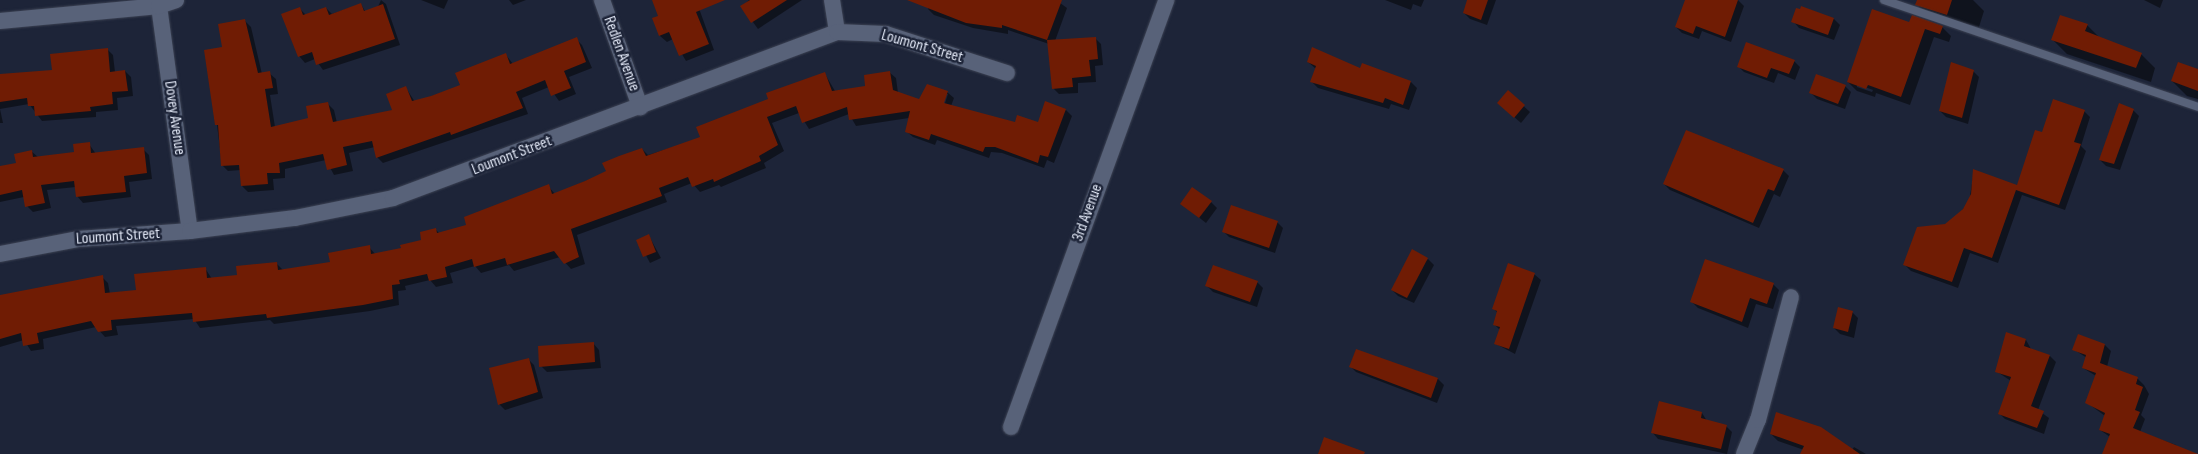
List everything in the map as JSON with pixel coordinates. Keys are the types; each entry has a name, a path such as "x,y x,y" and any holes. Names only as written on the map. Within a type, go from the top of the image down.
{"street":[{"path":"0,21 159,6 176,0"},
{"name":"Redlen Avenue","path":"602,0 640,107"},
{"path":"832,0 837,32"},
{"name":"3rd Avenue","path":"1011,427 1166,0"},
{"name":"Dovey Avenue","path":"159,6 190,231"},
{"name":"Loumont Street","path":"0,254 78,239 190,231 295,218 394,198 837,32 886,34 1007,73"},
{"path":"1744,454 1758,420 1791,297"}],"lane":[{"path":"1884,0 2198,107"}],"building":[{"path":"652,0 725,0 696,12 709,44 679,56 669,32 659,36 652,18 658,16"},
{"path":"750,0 787,0 751,23 740,6"},
{"path":"907,0 1062,0 1047,40 1002,25 1002,28 966,23"},
{"path":"1467,0 1488,0 1481,20 1463,13"},
{"path":"1685,0 1738,0 1725,37 1696,26 1693,34 1675,27"},
{"path":"1917,0 1952,0 1947,15 1915,5"},
{"path":"361,3 364,11 383,4 395,39 316,65 312,52 298,57 281,14 300,7 303,15 326,7 329,15"},
{"path":"1801,6 1834,18 1828,35 1791,22 1796,8 1800,9"},
{"path":"1872,9 1909,22 1912,15 1943,26 1940,34 1925,29 1901,97 1868,85 1866,89 1847,82"},
{"path":"2060,15 2088,24 2085,31 2142,53 2136,68 2051,40"},
{"path":"245,19 258,73 270,71 273,88 265,89 271,127 308,118 306,106 328,102 333,122 392,110 386,94 406,86 412,101 431,96 460,85 455,73 506,53 510,64 577,37 586,62 564,71 571,88 551,96 545,80 516,92 523,108 451,135 450,132 376,158 372,141 343,147 347,165 327,170 323,154 279,163 280,173 267,173 268,184 241,186 239,165 221,166 218,125 215,125 204,50 222,47 218,24"},
{"path":"1096,37 1098,59 1089,60 1091,76 1072,78 1073,87 1052,89 1047,40"},
{"path":"1746,42 1795,60 1789,74 1771,68 1767,78 1737,67"},
{"path":"1312,47 1360,68 1362,63 1411,81 1403,105 1385,98 1383,103 1310,82 1316,66 1307,62"},
{"path":"108,48 110,72 125,70 128,91 112,92 113,104 90,107 91,111 35,116 34,106 28,106 27,98 0,102 0,74 52,70 50,54"},
{"path":"1951,62 1974,70 1962,118 1939,111"},
{"path":"2178,62 2198,69 2198,91 2171,81"},
{"path":"890,71 893,90 919,99 927,84 948,91 944,103 1015,122 1017,115 1038,122 1045,101 1066,109 1048,157 1040,155 1038,163 995,147 985,147 983,152 931,134 929,140 905,132 910,111 849,120 847,107 802,123 796,106 767,117 778,145 759,156 761,161 714,182 713,179 692,187 688,177 659,188 662,196 571,229 579,257 564,264 554,251 507,265 505,258 474,267 472,259 445,267 447,277 429,281 427,274 399,280 400,284 392,285 393,299 363,305 267,318 266,314 193,322 192,313 111,320 112,330 98,332 91,321 37,333 39,343 23,346 21,333 0,339 0,295 103,275 105,293 136,290 134,274 206,267 207,278 237,275 236,266 277,262 278,270 330,262 328,253 370,245 371,254 401,248 400,245 421,240 420,232 436,228 437,233 466,225 464,217 549,184 552,194 585,181 606,171 602,163 619,156 642,148 646,156 700,137 696,127 768,99 766,93 825,72 832,91 865,86 864,75"},
{"path":"1816,74 1846,85 1838,104 1809,93"},
{"path":"1508,90 1525,105 1514,118 1497,103"},
{"path":"2053,99 2085,110 2074,142 2081,144 2059,205 2016,190 1992,258 1964,248 1952,282 1903,265 1917,227 1945,224 1963,209 1971,194 1973,169 2017,185 2035,130 2042,132"},
{"path":"2119,103 2134,109 2114,164 2099,160"},
{"path":"1686,130 1784,169 1774,191 1768,189 1753,223 1663,184"},
{"path":"90,142 91,153 144,147 147,173 124,176 126,192 76,197 74,181 41,185 45,203 25,207 22,190 0,195 0,166 16,163 14,154 32,150 33,157 74,152 73,144"},
{"path":"1192,187 1212,201 1199,218 1180,204"},
{"path":"1231,205 1278,221 1269,248 1222,232"},
{"path":"649,234 656,252 643,257 636,240"},
{"path":"1412,249 1428,258 1407,298 1391,290"},
{"path":"1705,259 1774,283 1767,304 1750,298 1742,322 1690,302"},
{"path":"1508,263 1535,273 1509,349 1494,344 1500,327 1493,325 1497,311 1492,309"},
{"path":"1213,265 1258,281 1250,302 1205,286"},
{"path":"1838,307 1853,311 1848,332 1833,328"},
{"path":"2006,332 2026,339 2024,346 2050,355 2031,406 2044,411 2037,428 1998,414 2011,377 1995,372"},
{"path":"2078,334 2105,344 2100,363 2138,377 2136,384 2143,387 2135,410 2140,412 2133,428 2198,454 2102,454 2110,434 2099,430 2105,413 2085,403 2096,373 2082,368 2086,355 2072,350"},
{"path":"594,342 595,362 539,367 538,346"},
{"path":"1356,349 1438,378 1431,398 1349,367"},
{"path":"529,358 538,392 498,405 489,368"},
{"path":"1659,401 1702,412 1701,418 1727,425 1721,449 1651,433"},
{"path":"1776,412 1821,427 1860,454 1800,454 1804,446 1770,434"},
{"path":"1324,437 1365,452 1364,454 1318,454"}]}
